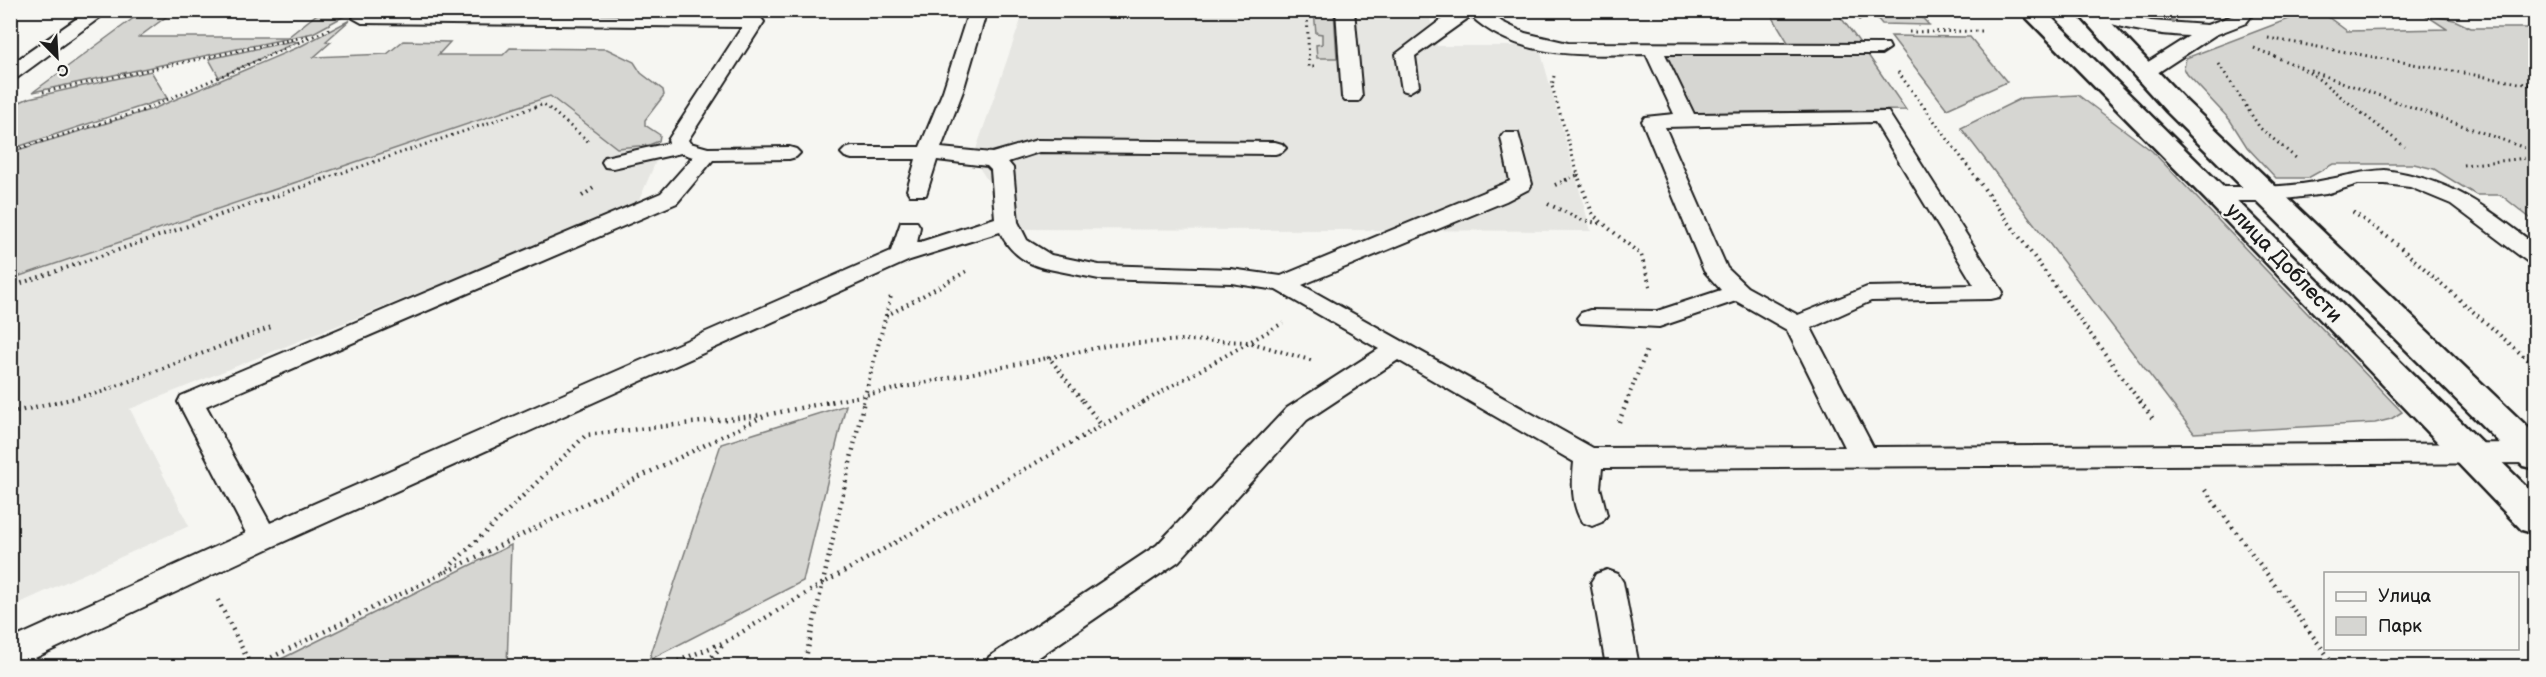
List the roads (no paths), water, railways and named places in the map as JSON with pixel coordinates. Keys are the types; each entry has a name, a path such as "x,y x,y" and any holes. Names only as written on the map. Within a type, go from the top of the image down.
{"main road":[{"name":"улица Доблести","path":"2030,10 2216,194 2535,520"},
{"name":"улица Доблести","path":"2086,10 2144,73 2534,454"}],"lane":[{"path":"10,74 101,10"},
{"path":"918,190 928,153 953,91 978,10"},
{"path":"1346,10 1352,97"},
{"path":"1409,86 1405,54 1443,25 1468,10"},
{"path":"1476,10 1488,24 1544,45 1568,49 1881,48"},
{"path":"2096,10 2145,26 2176,31 2214,28"},
{"path":"2144,73 2214,28 2240,19 2247,10"},
{"path":"2490,10 2498,10"},
{"path":"368,13 362,18 755,22 678,140 681,147"},
{"path":"1653,49 1687,121"},
{"path":"1797,325 1867,294 1992,292 1881,116 1652,121 1716,271 1738,292 1797,325 1864,457"},
{"path":"1283,284 1498,196 1521,183 1511,137"},
{"path":"852,153 928,153 993,160 1037,146 1275,148"},
{"path":"613,162 681,147 707,154 789,153"},
{"path":"263,538 191,402 669,198 707,154"},
{"path":"993,160 1002,168 1012,233 1044,261 1099,272 1231,276 1283,284 1588,458 2534,454"},
{"path":"2216,194 2268,194 2326,187 2357,178 2385,177 2415,181 2458,199 2535,257"},
{"path":"902,255 909,227"},
{"path":"10,655 263,538 902,255 1012,233"},
{"path":"1590,318 1659,319 1738,292"},
{"path":"1001,666 1168,553 1297,414 1397,349"},
{"path":"1588,458 1586,487 1592,515"},
{"path":"1607,582 1623,666"}]}
